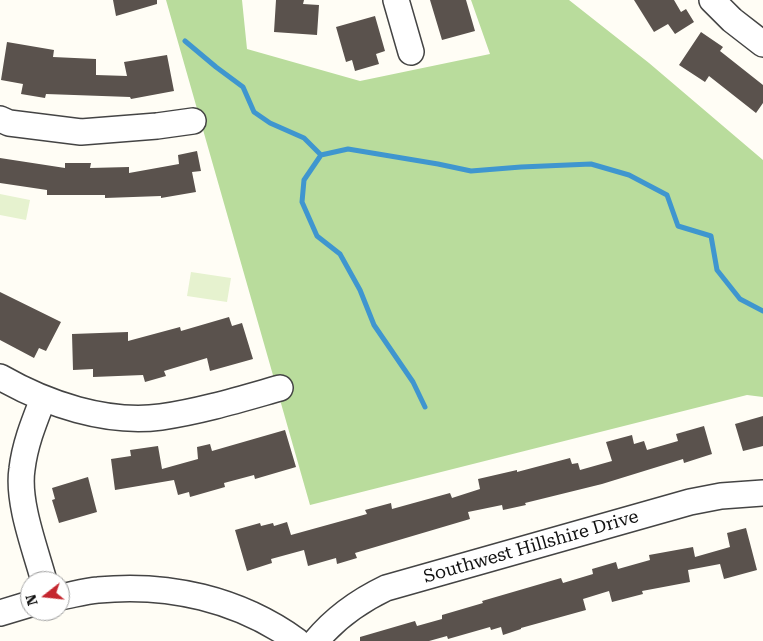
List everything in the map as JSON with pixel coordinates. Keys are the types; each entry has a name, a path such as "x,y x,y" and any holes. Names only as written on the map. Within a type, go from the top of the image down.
{"street":[{"path":"396,0 411,52"},
{"path":"712,0 732,20 763,44"},
{"path":"0,119 9,123 80,132 193,121"},
{"path":"0,377 43,399 80,410 117,417 159,417 193,411 280,388"},
{"path":"41,571 22,498 22,470 28,438 43,399"},
{"name":"Southwest Hillshire Drive","path":"316,641 327,628 350,609 386,588 690,502 721,496 763,493"},
{"path":"70,595 95,590 144,588 192,594 227,604 260,618 297,641"},
{"path":"0,613 20,607"}],"green space":[{"path":"166,0 242,0 247,49 360,81 490,54 471,0 569,0 649,63 763,160 763,397 747,395 310,505"},
{"path":"0,194 30,200 26,220 0,215"},
{"path":"191,272 231,278 227,302 187,296"}],"building":[{"path":"113,0 157,0 157,4 116,16"},
{"path":"276,0 304,0 303,4 319,5 317,35 274,32"},
{"path":"430,0 466,0 475,31 442,40"},
{"path":"634,0 674,0 681,12 686,9 694,22 675,34 668,24 654,32"},
{"path":"375,16 385,51 376,54 379,64 355,71 352,60 346,62 336,27"},
{"path":"701,32 723,47 720,51 763,85 763,103 756,113 709,76 705,82 679,65"},
{"path":"7,42 54,50 53,57 96,59 96,75 127,76 124,62 167,55 174,91 131,99 130,97 46,94 45,98 21,94 23,84 1,80"},
{"path":"197,151 201,171 192,172 196,192 161,198 161,196 105,198 105,195 47,195 47,190 0,183 0,158 65,168 65,163 91,163 90,168 129,167 129,173 179,164 178,155"},
{"path":"0,292 61,322 46,351 39,348 34,358 0,340"},
{"path":"229,317 232,326 242,323 253,359 210,371 207,358 164,371 166,376 145,382 143,375 93,377 93,369 73,370 72,334 128,332 128,341 180,327 181,331"},
{"path":"763,416 763,446 743,451 735,424"},
{"path":"704,426 712,454 684,463 683,459 602,484 525,503 526,505 503,510 502,505 468,512 470,519 355,553 357,558 337,564 336,558 308,566 304,550 271,559 272,563 247,571 235,530 260,523 261,526 273,523 274,526 287,522 291,535 367,514 365,510 391,503 392,509 450,493 452,498 480,489 478,479 517,470 517,472 570,458 572,464 578,463 580,470 612,461 606,442 632,435 634,444 644,441 647,450 678,441 676,434"},
{"path":"285,430 296,467 255,479 254,475 224,483 225,487 190,497 189,492 178,495 174,480 115,490 111,459 131,456 130,450 158,446 162,469 198,459 197,447 210,444 212,451"},
{"path":"88,477 97,512 59,523 52,500 55,499 52,488"},
{"path":"746,528 757,570 724,579 720,564 688,570 690,582 642,591 643,594 612,602 609,591 583,599 586,610 521,628 503,635 501,627 491,630 490,627 448,639 447,636 429,641 360,641 360,637 415,621 417,626 442,619 442,615 483,603 482,601 561,578 563,583 593,574 592,569 616,562 618,569 650,560 649,555 693,547 695,557 730,547 727,533"}],"waterway":[{"path":"185,41 243,87 254,112 270,123 304,138 321,155 348,149 471,171 591,164 629,175 667,195 678,226 711,236 717,270 740,299 763,311"},
{"path":"321,155 304,180 302,202 317,236 340,254 360,290 374,325 413,382 425,407"}]}
